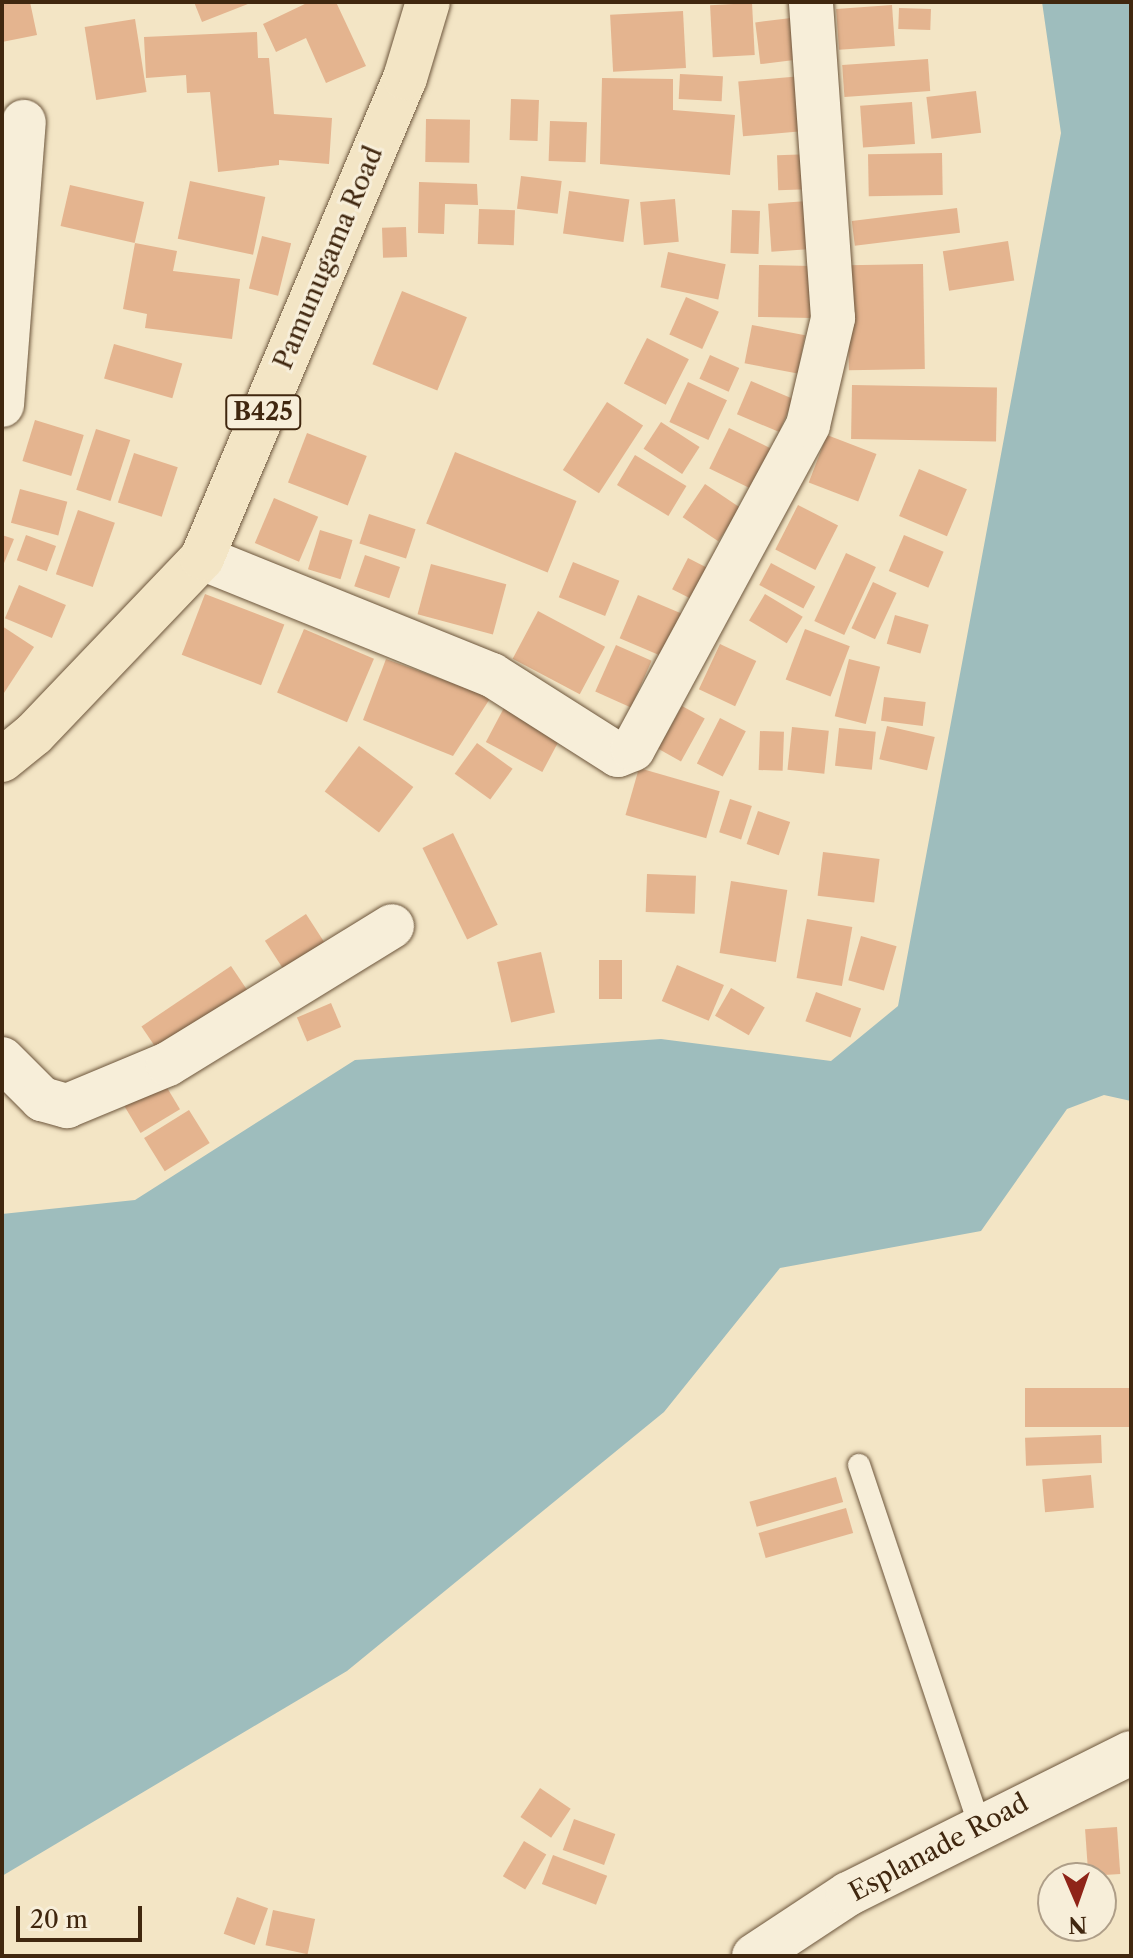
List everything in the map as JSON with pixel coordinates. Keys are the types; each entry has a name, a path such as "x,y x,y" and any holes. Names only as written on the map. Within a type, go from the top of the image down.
{"main road":[{"name":"Pamunugama Road","path":"2,760 34,734 202,558 405,78 428,2"}],"street":[{"path":"202,558 492,675 618,755 633,749 808,425 833,318 811,2"},
{"path":"2,405 24,122"},
{"path":"2,1059 42,1099 67,1106 168,1064 392,926"},
{"name":"Esplanade Road","path":"754,1956 848,1894 1131,1753"}],"lane":[{"path":"859,1465 980,1826"}],"water":[{"path":"1042,2 1131,2 1131,1101 1104,1095 1067,1109 981,1231 780,1268 664,1412 347,1671 2,1876 2,1214 135,1200 355,1060 661,1039 831,1061 898,1006 1061,133"}],"building":[{"path":"2,2 30,2 37,35 2,42"},
{"path":"194,2 253,2 202,22"},
{"path":"309,2 336,2 366,66 326,83 306,38 276,52 263,24"},
{"path":"752,3 755,55 713,57 710,5"},
{"path":"892,5 895,46 839,50 836,9"},
{"path":"899,8 931,9 930,30 898,29"},
{"path":"683,11 686,68 613,72 610,15"},
{"path":"791,18 796,60 760,64 755,22"},
{"path":"135,19 147,92 96,100 85,27"},
{"path":"257,32 258,58 269,58 274,114 332,118 329,164 279,160 279,165 218,172 210,92 187,93 186,75 146,78 144,37"},
{"path":"928,59 930,91 844,97 842,65"},
{"path":"680,74 723,76 722,101 679,99"},
{"path":"802,76 807,131 743,136 738,82"},
{"path":"602,78 673,79 673,110 735,115 730,175 600,164"},
{"path":"976,91 981,133 931,139 926,97"},
{"path":"511,99 539,100 538,141 510,140"},
{"path":"912,102 915,144 863,148 860,106"},
{"path":"426,119 470,120 469,163 425,162"},
{"path":"550,121 587,122 586,162 549,161"},
{"path":"942,153 943,195 869,196 868,154"},
{"path":"814,154 815,189 778,190 777,155"},
{"path":"521,176 562,181 558,214 517,209"},
{"path":"190,181 265,197 253,255 178,239"},
{"path":"419,182 477,184 478,205 445,204 444,234 418,233"},
{"path":"70,185 144,202 135,243 61,226"},
{"path":"569,191 629,199 623,242 563,234"},
{"path":"675,199 679,242 644,245 640,202"},
{"path":"808,201 811,249 771,252 768,204"},
{"path":"957,208 960,233 855,246 852,221"},
{"path":"479,209 515,210 514,245 478,244"},
{"path":"732,210 760,211 758,254 730,253"},
{"path":"406,227 407,257 383,258 382,228"},
{"path":"262,236 291,243 278,296 249,288"},
{"path":"1008,241 1014,281 949,291 943,251"},
{"path":"135,243 177,251 173,271 240,279 232,339 145,328 147,314 123,309"},
{"path":"668,252 726,264 718,299 661,287"},
{"path":"923,264 925,369 849,370 847,265"},
{"path":"759,265 812,266 811,318 758,317"},
{"path":"402,291 467,317 437,390 372,364"},
{"path":"686,297 719,312 702,349 669,334"},
{"path":"752,325 805,335 798,374 745,363"},
{"path":"647,338 689,359 666,405 624,383"},
{"path":"114,344 182,364 172,398 104,379"},
{"path":"710,355 739,368 729,392 699,379"},
{"path":"751,381 793,399 779,432 737,414"},
{"path":"688,382 727,400 708,440 669,422"},
{"path":"852,385 997,388 996,442 851,439"},
{"path":"607,402 643,425 599,493 563,470"},
{"path":"35,420 84,435 71,476 22,461"},
{"path":"661,422 700,447 682,474 644,449"},
{"path":"729,428 770,448 751,489 709,468"},
{"path":"96,429 130,440 110,501 76,490"},
{"path":"307,433 367,456 348,505 288,482"},
{"path":"827,435 876,454 858,502 809,483"},
{"path":"455,452 576,501 548,572 426,523"},
{"path":"134,453 178,467 162,517 118,502"},
{"path":"635,455 686,486 668,516 617,485"},
{"path":"919,469 967,489 947,536 899,516"},
{"path":"705,484 741,508 718,541 683,517"},
{"path":"20,489 67,502 58,535 11,523"},
{"path":"274,498 318,517 299,562 255,543"},
{"path":"798,505 838,525 815,570 775,550"},
{"path":"78,510 115,523 93,587 56,574"},
{"path":"369,514 416,529 406,559 359,543"},
{"path":"320,530 353,540 341,579 308,569"},
{"path":"2,535 14,539 2,568"},
{"path":"26,535 56,546 47,571 17,560"},
{"path":"904,535 944,552 928,588 889,571"},
{"path":"846,553 876,567 844,635 814,621"},
{"path":"365,555 400,567 389,598 354,586"},
{"path":"688,558 718,573 702,605 672,589"},
{"path":"573,562 619,581 605,616 559,597"},
{"path":"771,563 815,586 803,609 759,585"},
{"path":"431,564 506,584 493,634 418,614"},
{"path":"873,582 897,593 875,639 851,628"},
{"path":"19,585 66,605 52,638 5,618"},
{"path":"205,594 284,624 261,685 182,655"},
{"path":"765,594 803,617 787,643 749,621"},
{"path":"638,595 685,615 667,658 620,638"},
{"path":"538,611 605,647 580,694 513,659"},
{"path":"895,615 929,625 920,653 887,644"},
{"path":"2,626 34,647 2,696"},
{"path":"304,629 374,659 347,722 277,693"},
{"path":"805,629 850,646 830,697 786,679"},
{"path":"720,644 756,661 735,706 699,689"},
{"path":"616,645 652,661 631,707 595,692"},
{"path":"386,659 491,697 453,756 363,720"},
{"path":"849,659 880,667 866,724 835,716"},
{"path":"884,697 926,702 923,726 881,721"},
{"path":"506,704 563,734 542,772 486,742"},
{"path":"682,706 705,719 681,761 658,749"},
{"path":"720,718 746,731 723,777 697,763"},
{"path":"887,726 935,737 927,770 879,759"},
{"path":"792,727 829,731 824,774 788,770"},
{"path":"839,728 876,732 872,770 835,766"},
{"path":"760,731 784,732 783,771 759,770"},
{"path":"477,743 513,769 490,800 455,774"},
{"path":"359,746 413,787 379,832 325,792"},
{"path":"639,768 720,791 706,838 625,815"},
{"path":"730,799 752,806 741,839 719,832"},
{"path":"758,811 790,822 779,855 747,844"},
{"path":"453,833 498,925 467,940 422,848"},
{"path":"823,852 880,859 874,903 818,896"},
{"path":"647,874 696,876 695,914 646,912"},
{"path":"731,881 787,890 776,962 720,953"},
{"path":"306,914 329,949 288,976 265,941"},
{"path":"807,919 852,927 842,986 797,978"},
{"path":"861,936 897,946 884,990 848,980"},
{"path":"541,952 555,1012 511,1023 497,962"},
{"path":"599,960 622,960 622,999 599,999"},
{"path":"677,965 724,985 709,1021 662,1001"},
{"path":"231,966 250,994 160,1055 141,1026"},
{"path":"731,988 765,1007 749,1035 715,1016"},
{"path":"816,992 861,1008 851,1038 805,1021"},
{"path":"331,1003 341,1027 307,1041 297,1017"},
{"path":"163,1081 180,1109 141,1133 124,1105"},
{"path":"189,1110 210,1143 165,1171 144,1138"},
{"path":"1025,1388 1131,1388 1131,1427 1025,1427"},
{"path":"1101,1435 1102,1463 1026,1466 1025,1438"},
{"path":"1091,1475 1094,1508 1045,1512 1042,1479"},
{"path":"836,1477 843,1502 757,1527 749,1502"},
{"path":"846,1508 853,1533 766,1558 759,1533"},
{"path":"540,1788 571,1809 551,1838 520,1817"},
{"path":"574,1819 615,1834 604,1865 563,1850"},
{"path":"1117,1827 1120,1874 1117,1874 1117,1862 1087,1862 1085,1829"},
{"path":"524,1841 546,1854 525,1890 503,1876"},
{"path":"553,1855 607,1876 596,1905 542,1884"},
{"path":"237,1897 268,1908 255,1945 224,1934"},
{"path":"273,1910 315,1919 308,1954 266,1945"}]}
